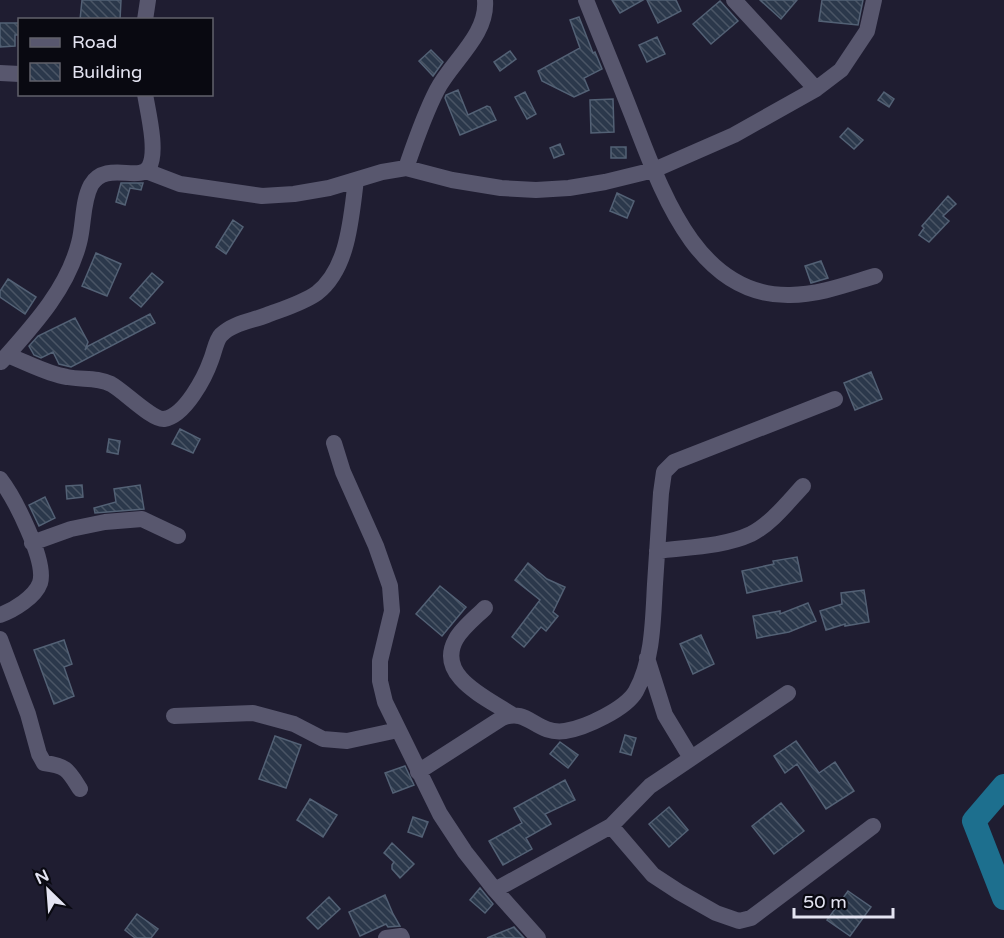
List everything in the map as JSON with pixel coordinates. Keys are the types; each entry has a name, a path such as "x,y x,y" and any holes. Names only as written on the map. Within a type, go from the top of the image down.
{"street":[{"path":"145,18 148,0"},
{"path":"406,168 422,122 438,88 481,24 485,0"},
{"path":"586,0 674,214 703,256 728,276 744,285 766,292 790,295 827,290 875,276"},
{"path":"734,0 816,88"},
{"path":"356,180 344,251 330,281 315,294 280,310 232,327 219,336 205,376 189,400 176,413 167,418 162,419 153,414 113,385 100,379 66,377 4,359 37,323 67,276 79,244 90,186 102,174 146,171 180,183 262,196 294,194 329,188 382,172 406,168 452,180 501,188 536,190 569,188 605,182 654,170 734,135 816,88 841,70 867,31 874,0"},
{"path":"0,73 18,74"},
{"path":"146,96 152,144 151,159 146,171"},
{"path":"418,772 502,718 512,714 519,714 544,730 566,731 597,720 620,707 635,693 647,658 664,472 674,462 835,399"},
{"path":"334,443 343,472 376,546 390,586 392,611 380,661 380,681 385,702 440,814 465,852 495,890 538,938"},
{"path":"0,479 12,497 33,543 41,573 40,582 35,591 0,615"},
{"path":"657,551 722,542 751,534 771,519 803,486"},
{"path":"33,543 71,529 105,522 142,519 178,536"},
{"path":"485,608 456,638 451,653 452,668 465,683 512,714"},
{"path":"0,639 28,714 39,754 44,763 63,765 80,789"},
{"path":"647,658 665,715 691,758"},
{"path":"495,890 611,826 650,786 788,693"},
{"path":"174,716 253,713 294,724 323,739 347,741 398,730"},
{"path":"611,826 652,875 716,913 739,921 751,918 873,826"},
{"path":"386,938 401,936 402,938"}],"building":[{"path":"82,0 121,0 120,18 80,18"},
{"path":"612,0 643,0 620,13"},
{"path":"647,0 676,0 681,11 658,23"},
{"path":"760,0 797,0 781,19"},
{"path":"822,0 863,0 858,25 819,21"},
{"path":"720,1 738,21 711,44 693,24"},
{"path":"579,17 602,69 584,78 589,90 574,97 542,81 538,71 580,48 570,20"},
{"path":"0,23 18,23 15,46 0,47"},
{"path":"657,37 665,54 647,62 639,45"},
{"path":"431,50 443,62 433,76 419,61"},
{"path":"510,51 516,59 500,71 494,62"},
{"path":"458,90 468,115 487,106 490,107 496,120 460,135 445,98 446,95"},
{"path":"525,92 536,114 527,119 515,97"},
{"path":"884,92 894,99 889,107 878,100"},
{"path":"613,99 614,132 591,133 590,100"},
{"path":"848,128 863,140 854,149 840,137"},
{"path":"560,144 564,154 554,158 550,148"},
{"path":"611,147 626,147 626,158 611,158"},
{"path":"121,183 143,183 141,190 130,188 125,205 116,202"},
{"path":"617,193 634,201 627,218 610,211"},
{"path":"948,196 956,204 943,216 949,221 929,242 919,235 924,228 922,226"},
{"path":"233,220 243,227 226,254 216,247"},
{"path":"96,253 121,264 107,296 82,286"},
{"path":"821,261 828,278 811,283 805,266"},
{"path":"152,273 163,282 141,307 130,298"},
{"path":"8,279 36,297 25,314 0,297 0,291"},
{"path":"150,314 155,323 71,367 59,364 53,352 41,358 34,355 29,346 38,336 75,318 88,342 85,350 88,346"},
{"path":"871,372 882,399 855,410 844,383"},
{"path":"180,429 200,439 193,453 172,444"},
{"path":"109,439 120,441 118,454 107,452"},
{"path":"82,485 83,497 67,499 66,486"},
{"path":"140,485 144,509 95,513 94,508 116,502 114,489"},
{"path":"45,497 55,518 39,526 29,505"},
{"path":"797,557 802,581 747,593 742,571 774,564 773,561"},
{"path":"528,563 547,579 565,587 553,612 558,616 546,631 541,627 524,647 512,637 540,600 515,580"},
{"path":"440,586 466,607 442,636 416,614"},
{"path":"864,590 869,622 845,626 845,624 826,630 820,611 842,604 841,593"},
{"path":"808,603 816,621 789,632 757,638 753,616 780,611 780,614"},
{"path":"701,635 714,664 693,674 680,644"},
{"path":"64,640 72,664 64,667 74,696 54,704 34,650"},
{"path":"625,735 636,738 631,755 620,752"},
{"path":"275,736 301,745 286,788 259,779"},
{"path":"796,741 819,773 835,762 854,791 826,809 797,764 785,773 774,756"},
{"path":"560,742 578,755 568,768 550,754"},
{"path":"405,766 414,785 393,793 385,773"},
{"path":"565,780 575,800 545,814 551,824 526,838 532,849 503,865 489,841 522,823 514,808"},
{"path":"310,799 337,815 323,837 297,820"},
{"path":"781,803 804,831 774,854 752,826"},
{"path":"669,807 688,830 669,847 649,824"},
{"path":"413,817 428,822 422,837 408,832"},
{"path":"392,843 414,864 400,878 392,869 394,862 384,853"},
{"path":"480,888 493,904 485,913 470,900"},
{"path":"848,891 871,907 850,936 827,920"},
{"path":"385,895 400,926 388,927 386,924 360,936 349,912"},
{"path":"329,897 340,909 318,929 307,918"},
{"path":"137,914 158,929 151,938 135,938 125,930"},
{"path":"514,927 524,938 487,938"}],"waterway":[{"path":"1004,786 974,821 1004,898"}]}
